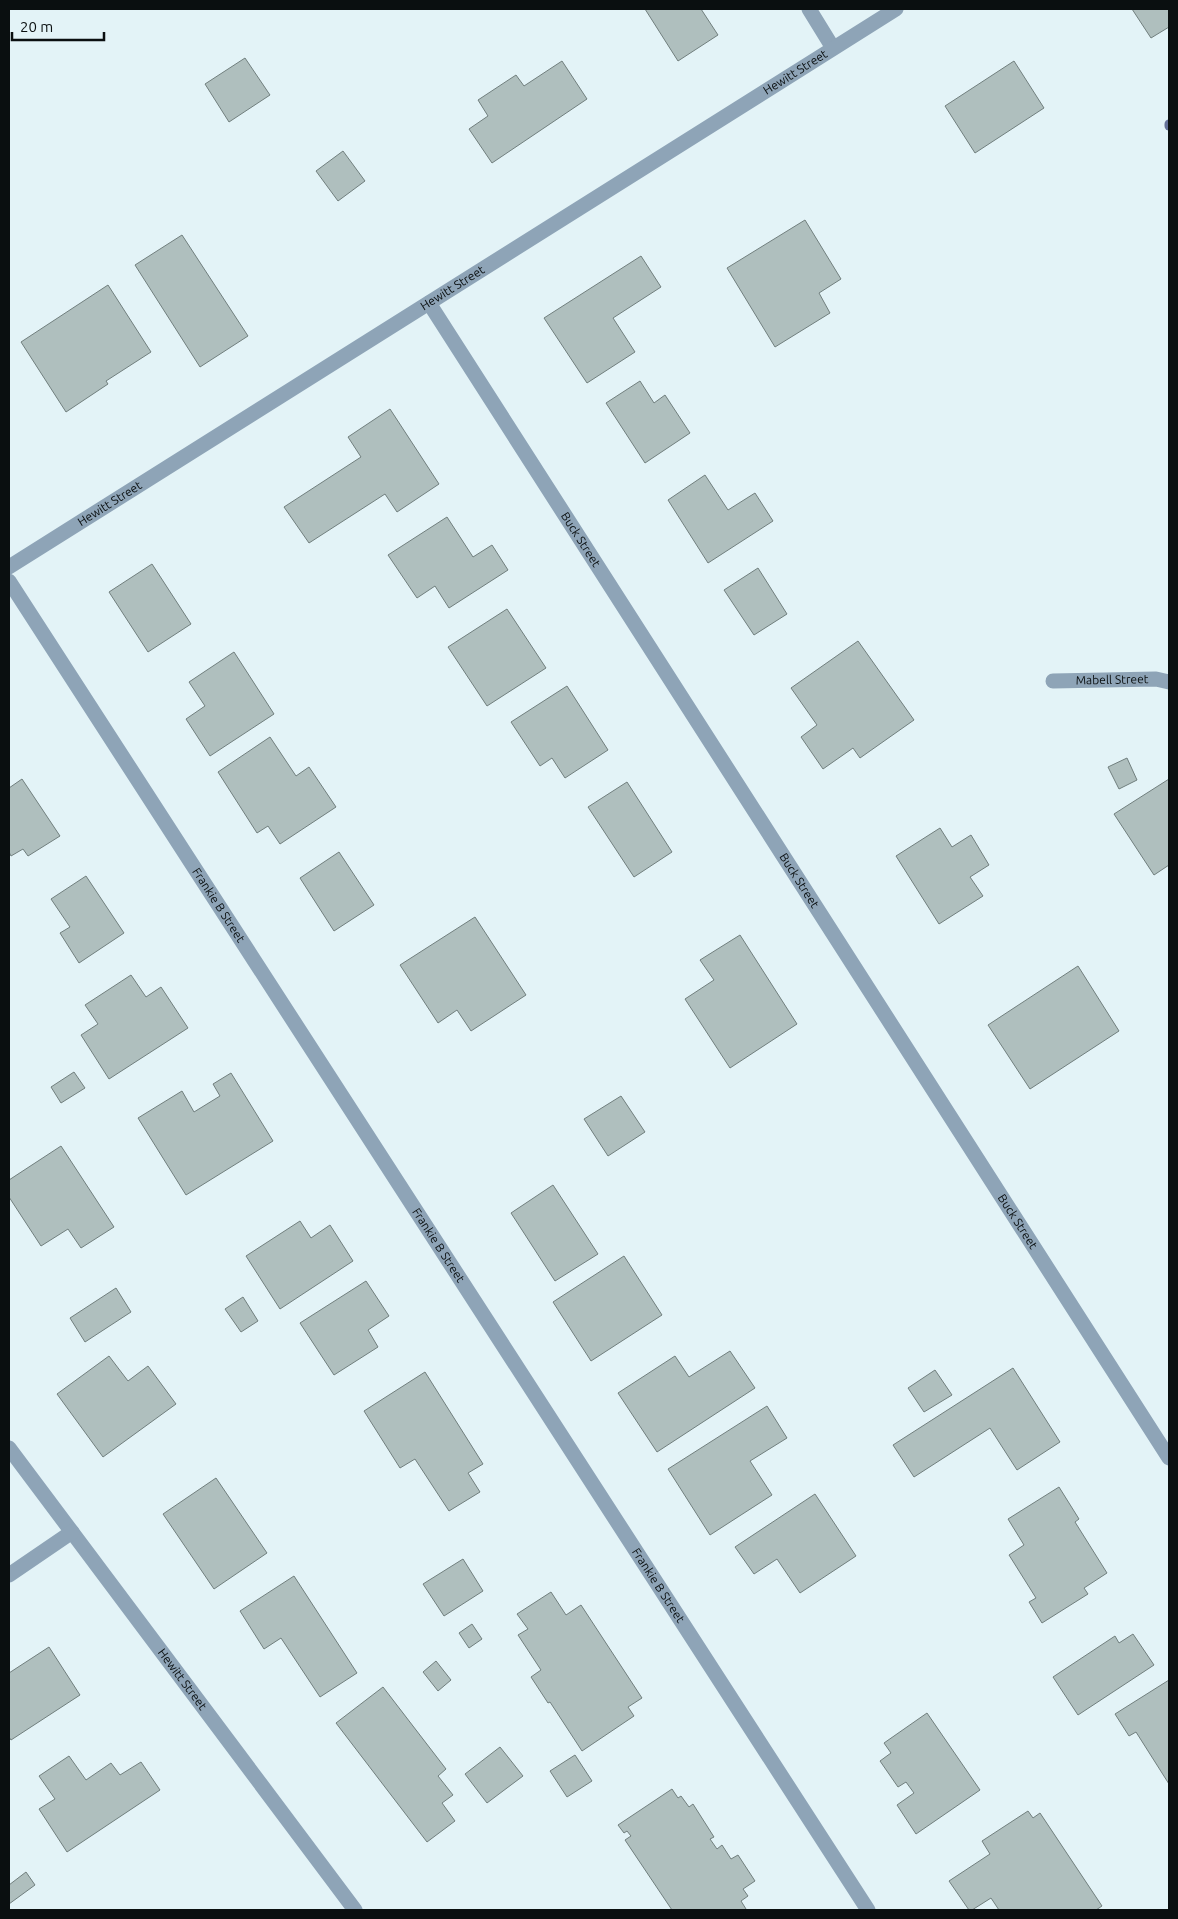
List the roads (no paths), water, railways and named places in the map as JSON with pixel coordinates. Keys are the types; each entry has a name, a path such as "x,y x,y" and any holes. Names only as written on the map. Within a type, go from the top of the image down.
{"street":[{"path":"809,9 833,48"},
{"name":"Hewitt Street","path":"9,568 896,9"},
{"name":"Buck Street","path":"429,303 1169,1458"},
{"name":"Frankie B Street","path":"9,581 868,1910"},
{"name":"Mabell Street","path":"1053,682 1156,679 1169,682"},
{"name":"Hewitt Street","path":"9,1448 355,1910"},
{"path":"9,1575 72,1532"}]}
